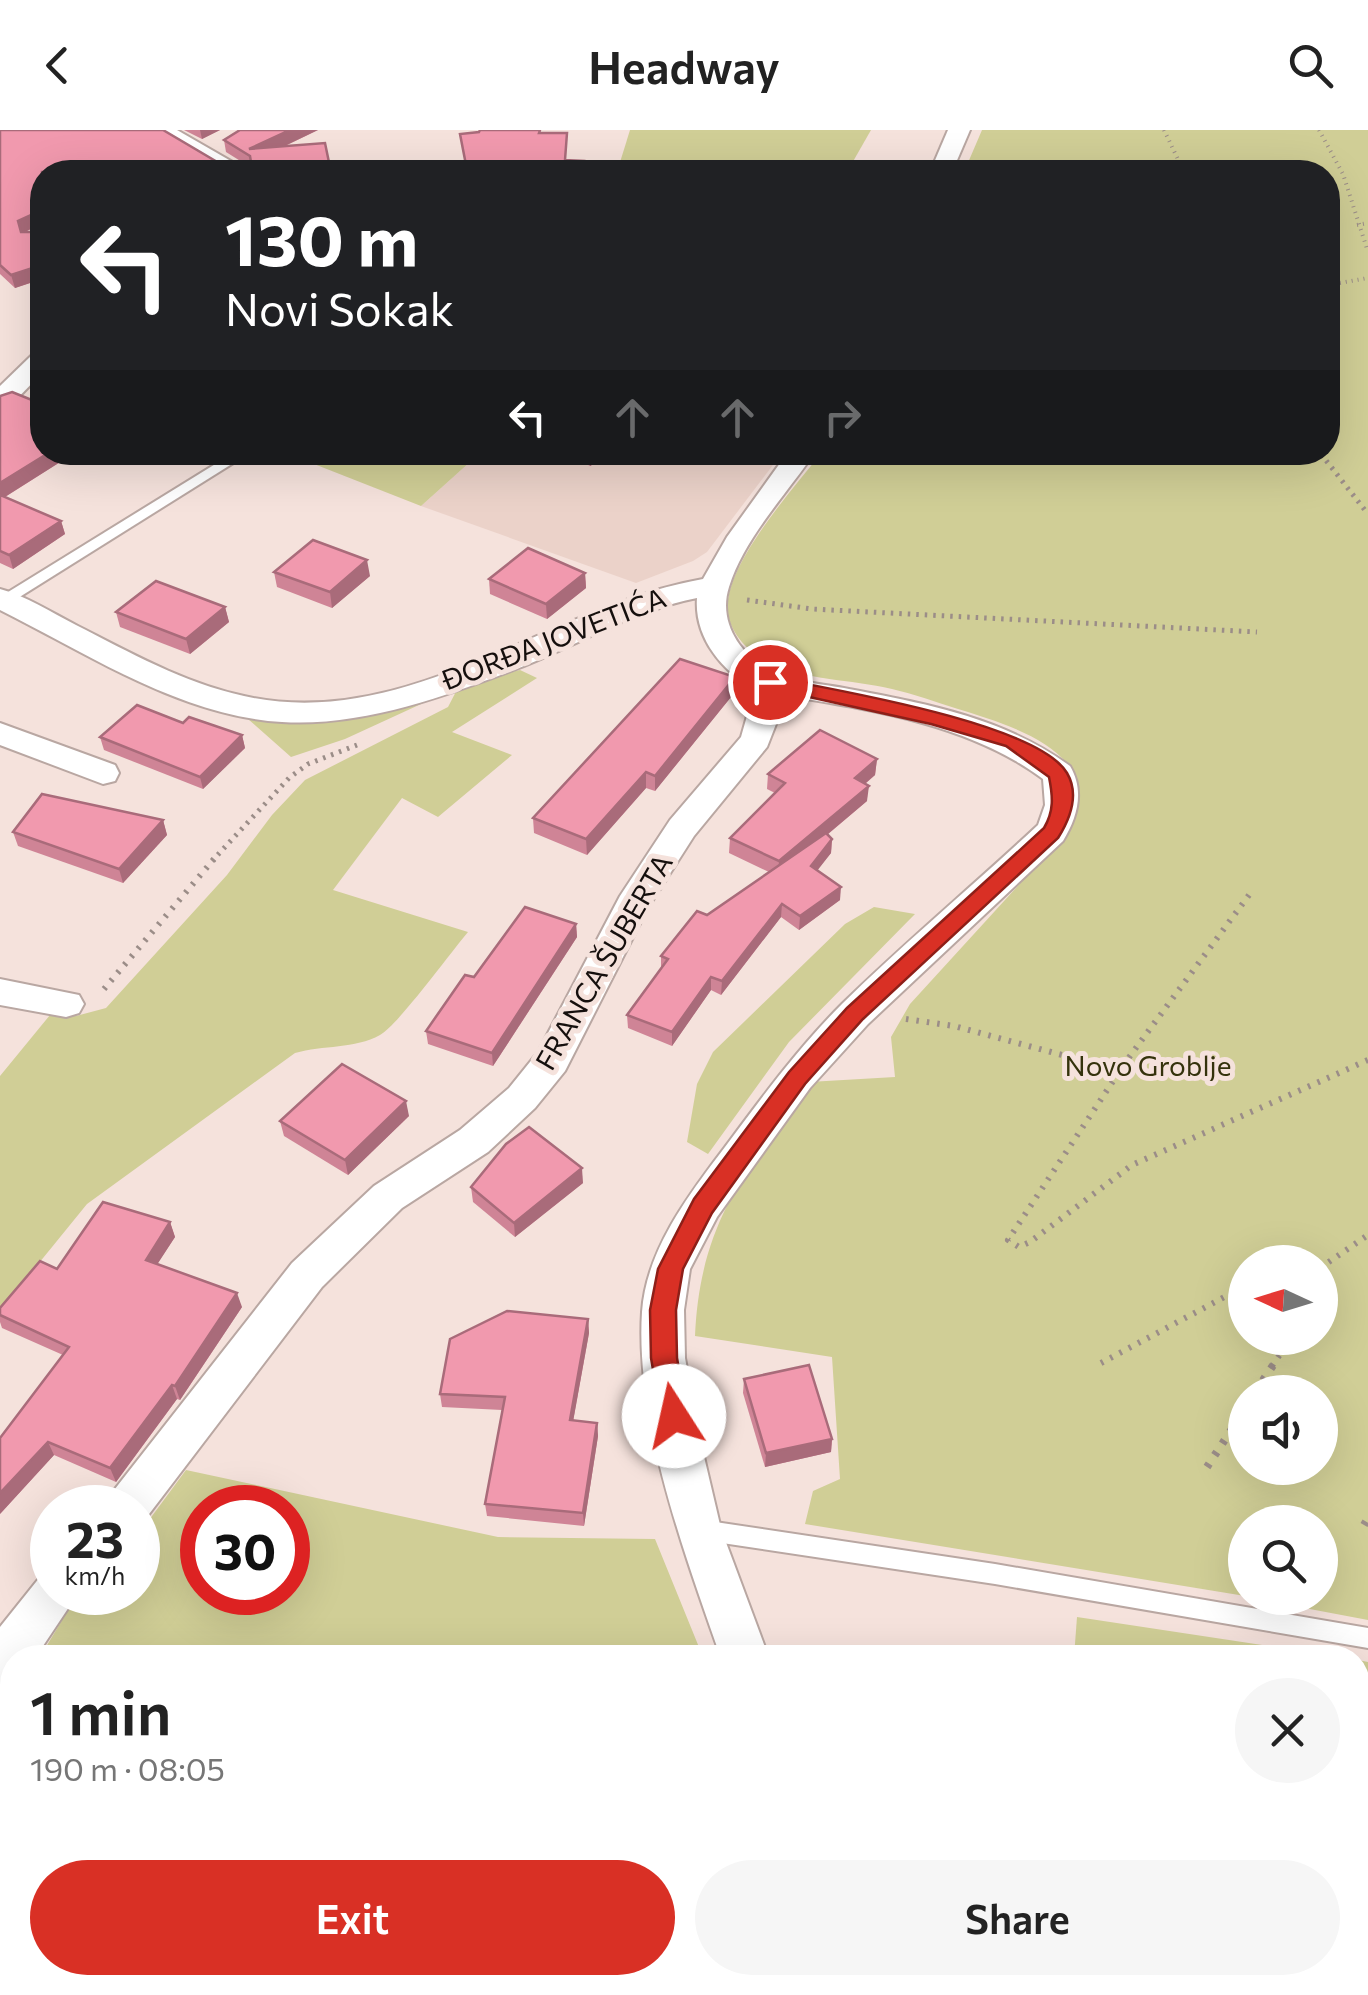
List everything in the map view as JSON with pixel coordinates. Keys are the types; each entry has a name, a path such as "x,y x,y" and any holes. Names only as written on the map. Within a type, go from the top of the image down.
{"street":[{"path":"161,130 217,160"},
{"path":"946,160 959,130"},
{"path":"197,160 230,137"},
{"path":"0,402 30,371"},
{"path":"740,1645 698,1529 664,1358 663,1310 670,1269 703,1206 797,1078 855,1014 1051,833 1060,818 1063,798 1058,774 1037,756 996,736 770,682 735,658 718,638 712,593 794,465"},
{"name":"ĐORĐA JOVETIĆA","path":"2,599 107,653 205,694 252,708 302,712 346,708 523,656 670,592 712,593"},
{"name":"FRANCA ŠUBERTA","path":"146,1485 306,1275 388,1197 474,1140 522,1098 552,1061 632,905 682,828 756,740 771,696 770,682"},
{"path":"0,733 103,773"},
{"path":"0,992 66,1004"},
{"path":"15,1645 38,1615"}],"lane":[{"path":"2,599 220,465"},
{"path":"698,1529 1200,1607 1368,1638"}],"path":[{"path":"1164,130 1178,160"},
{"path":"1319,130 1335,160"},
{"path":"1340,168 1368,252"},
{"path":"1358,225 1368,223"},
{"path":"1340,283 1368,278"},
{"path":"1330,465 1368,514"},
{"path":"712,593 812,609 1257,632"},
{"path":"66,1004 95,996 112,982 229,841 290,778 308,764 362,743"},
{"path":"1249,895 1127,1060 1008,1240 1019,1247 1030,1242 1132,1164 1368,1060"},
{"path":"855,1014 954,1026 1077,1059"},
{"path":"1338,1256 1368,1236"},
{"path":"1101,1363 1228,1295"},
{"path":"1207,1468 1228,1435"}],"shaded area":[{"path":"467,465 773,465 707,552 636,583 421,506"}],"green space":[{"path":"630,130 871,130 854,160 621,160"},
{"name":"Novo Groblje","path":"982,130 1368,130 1368,1620 1338,1614 1338,1505 1228,1505 1228,1593 805,1524 813,1491 840,1479 832,1357 695,1336 706,1261 717,1229 765,1143 809,1082 895,1077 891,1037 910,1004 1067,832 1078,805 1077,783 1067,764 1029,735 900,691 781,668 748,648 730,622 729,596 735,575 761,530 812,465 1340,465 1340,160 969,160"},
{"path":"317,465 467,465 421,506"},
{"path":"520,670 537,678 452,732 512,755 438,817 402,798 333,890 468,932 399,1018 380,1035 360,1043 295,1053 87,1204 0,1311 0,1076 50,1015 76,1016 106,1008 227,875 272,815 305,780 448,707 460,684"},
{"path":"432,699 345,739 291,757 248,719 318,718"},
{"path":"874,907 915,914 789,1042 708,1154 687,1142 697,1084 713,1052 845,924"},
{"path":"186,1470 256,1485 180,1485 180,1615 310,1615 310,1497 498,1537 655,1539 698,1645 47,1645 65,1615 160,1615 160,1505"},
{"path":"1077,1617 1262,1645 1075,1645"}],"building":[{"path":"0,130 163,130 214,160 30,160 30,216 18,221 21,232 30,232 30,269 11,275 0,265"},
{"path":"240,130 290,130 249,149 325,143 329,160 251,160 224,140"},
{"path":"567,133 565,160 465,160 460,134"},
{"path":"12,392 30,399 30,464 0,483 0,396"},
{"path":"0,495 61,521 9,555 0,551"},
{"path":"313,540 367,560 330,592 274,572"},
{"path":"528,548 585,573 546,604 489,579"},
{"path":"156,581 225,607 186,639 116,612"},
{"path":"680,659 735,677 655,776 646,772 586,839 533,818"},
{"path":"137,705 183,723 189,717 242,735 200,777 100,737"},
{"path":"820,730 877,759 855,778 869,786 779,861 730,838 785,783 768,774"},
{"path":"42,794 163,820 119,869 13,832"},
{"path":"826,833 832,839 811,866 841,887 800,916 782,904 722,981 711,977 672,1032 627,1015 668,959 661,956 697,911 707,915"},
{"path":"525,907 576,924 492,1053 426,1031 465,975 474,977"},
{"path":"342,1064 406,1101 345,1160 280,1121"},
{"path":"529,1127 582,1168 514,1223 471,1187 506,1144"},
{"path":"103,1202 170,1222 146,1260 237,1293 175,1386 110,1468 48,1442 0,1493 0,1438 69,1347 0,1315 0,1308 40,1261 57,1269"},
{"path":"507,1311 588,1319 570,1420 597,1423 583,1513 485,1504 505,1397 440,1394 450,1339"},
{"path":"809,1365 832,1439 766,1453 744,1379"}],"route":[{"path":"674,1416 664,1358 663,1310 670,1269 703,1206 797,1078 855,1014 1051,833 1060,818 1063,798 1058,774 1013,742 934,718 770,682"}]}
